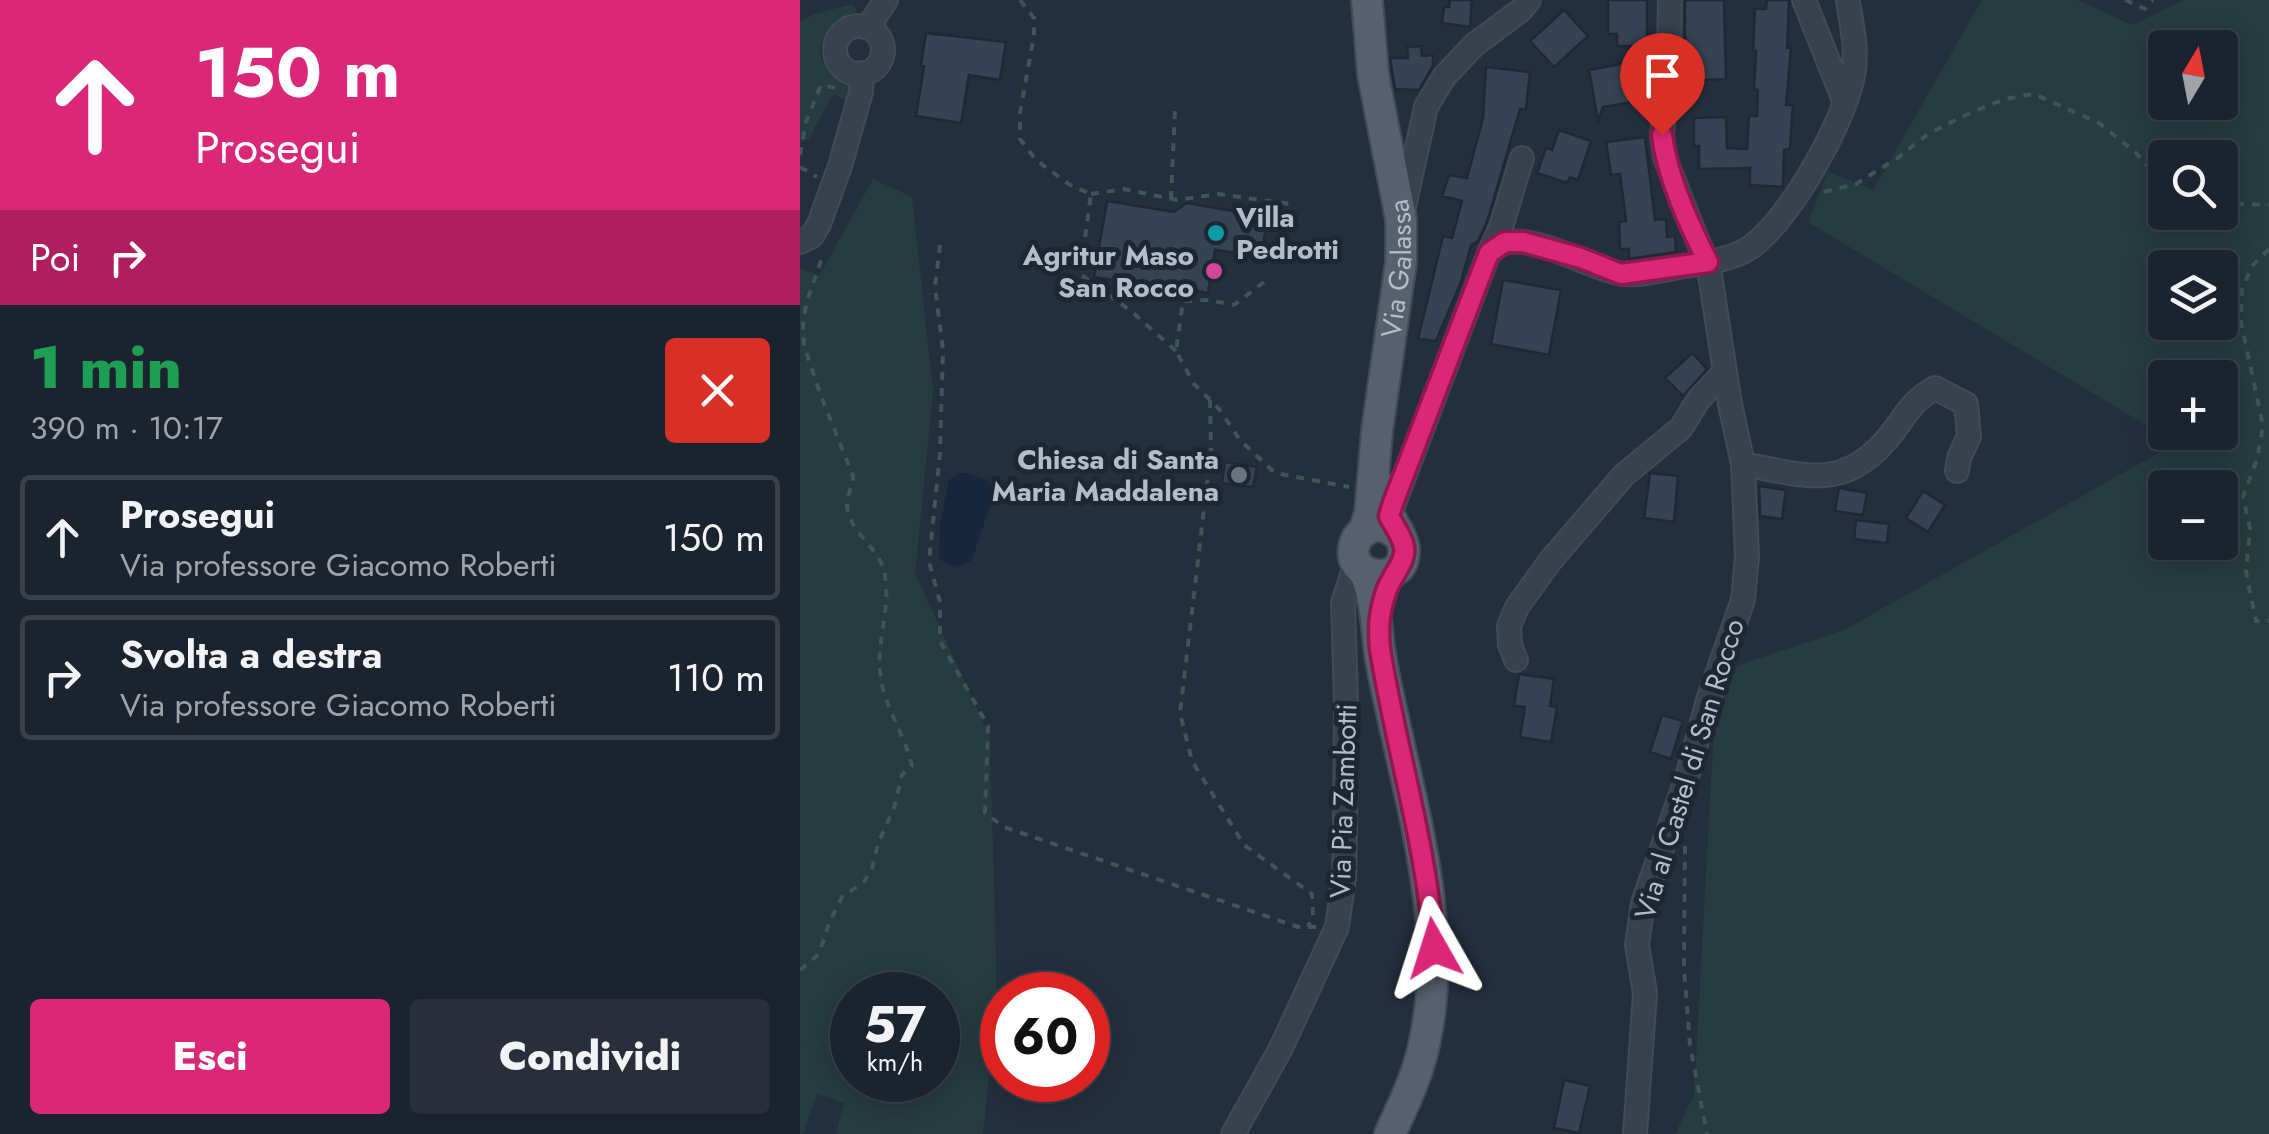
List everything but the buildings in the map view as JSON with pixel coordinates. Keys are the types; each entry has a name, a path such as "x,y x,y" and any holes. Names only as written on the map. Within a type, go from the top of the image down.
{"main road":[{"name":"Via Galassa","path":"1367,0 1374,74 1401,219 1401,262 1377,432 1379,504"},
{"path":"1372,569 1400,566 1404,551 1379,504"},
{"path":"1379,504 1354,551 1372,569 1383,669 1423,865 1434,948 1432,1005 1425,1043 1390,1134"}],"street":[{"path":"868,28 886,0"},
{"path":"1401,219 1426,107 1444,77 1529,0"},
{"name":"Via al Castel di San Rocco","path":"1635,1134 1646,993 1636,945 1643,903 1743,600 1747,536 1743,464 1708,262 1665,158 1662,135 1670,0"},
{"path":"1804,0 1844,103"},
{"path":"1489,253 1505,242 1523,242 1621,274 1708,262 1742,252 1759,242 1796,200 1852,83 1855,54 1848,0"},
{"path":"806,238 819,224 840,166 861,83 876,66 882,51 878,35 855,26 841,33 834,48 839,64 861,83"},
{"path":"1379,504 1407,466 1501,227 1522,158"},
{"path":"1516,660 1509,626 1551,560 1624,475 1681,428 1698,399 1725,372"},
{"path":"1743,464 1822,477 1862,463 1890,435 1916,398 1935,388 1966,404 1969,436 1957,470"},
{"path":"1379,504 1390,472 1407,466"},
{"name":"Via Pia Zambotti","path":"1233,1134 1280,1050 1337,927 1346,829 1343,603 1345,593 1372,569"}],"path":[{"path":"1020,0 1034,18 1020,112 1020,139 1036,160 1070,185 1092,194 1124,189 1177,200 1218,194 1290,204"},
{"path":"2125,0 2145,9 2153,0"},
{"path":"800,155 806,122 821,85 861,83"},
{"path":"1796,200 1856,184 1928,134 2005,99 2034,94 2099,123 2148,166"},
{"path":"1171,199 1175,108"},
{"path":"1092,194 1080,274 1176,350 1194,384 1240,440 1276,473 1379,504"},
{"path":"2238,204 2269,206"},
{"path":"800,970 819,954 842,897 864,882 872,868 896,805 902,775 912,766 880,676 886,606 884,572 878,557 852,522 846,504 853,476 804,346 806,304 825,251 806,238"},
{"path":"940,245 936,287 943,350 940,453 928,562 940,602 940,641 988,726 986,813 1004,827 1298,927 1337,927"},
{"path":"2269,249 2252,266 2242,290 2241,322 2262,426 2257,459 2243,496 2250,529 2246,572 2256,621 2269,620"},
{"path":"1176,350 1183,301 1234,305 1264,282"},
{"path":"1210,400 1211,450 1180,713 1192,760 1244,845 1312,894 1313,916 1308,927"},
{"path":"1686,836 1684,968 1690,1045 1707,1134"}],"green space":[{"path":"1982,0 2078,0 2132,25 2184,0 2269,0 2269,1134 1675,1134 1694,1095 1717,672 1844,630 2164,450 2238,450 2238,360 2148,360 2148,426 1808,222 1828,172 1873,190"},
{"path":"852,4 857,10 855,16 833,27 821,48 826,67 851,83 849,102 831,97 810,138 800,143 800,21"},
{"path":"873,179 912,197 933,391 915,573 990,737 996,972 980,972 980,1102 986,1102 983,1134 836,1134 844,1103 841,1102 960,1102 960,972 830,972 830,1098 817,1094 800,1134 800,268 819,276"}],"water":[{"path":"959,473 988,480 994,494 972,560 955,566 939,558 940,524 949,480"}],"place":[{"name":"Villa Pedrotti","path":"1216,233"},
{"name":"Agritur Maso San Rocco","path":"1214,271"},
{"name":"Chiesa di Santa Maria Maddalena","path":"1239,475"}],"route":[{"path":"1434,948 1432,916 1377,622 1386,588 1404,551 1389,516 1489,253 1505,242 1523,242 1621,274 1708,262 1665,158 1662,135"}]}
